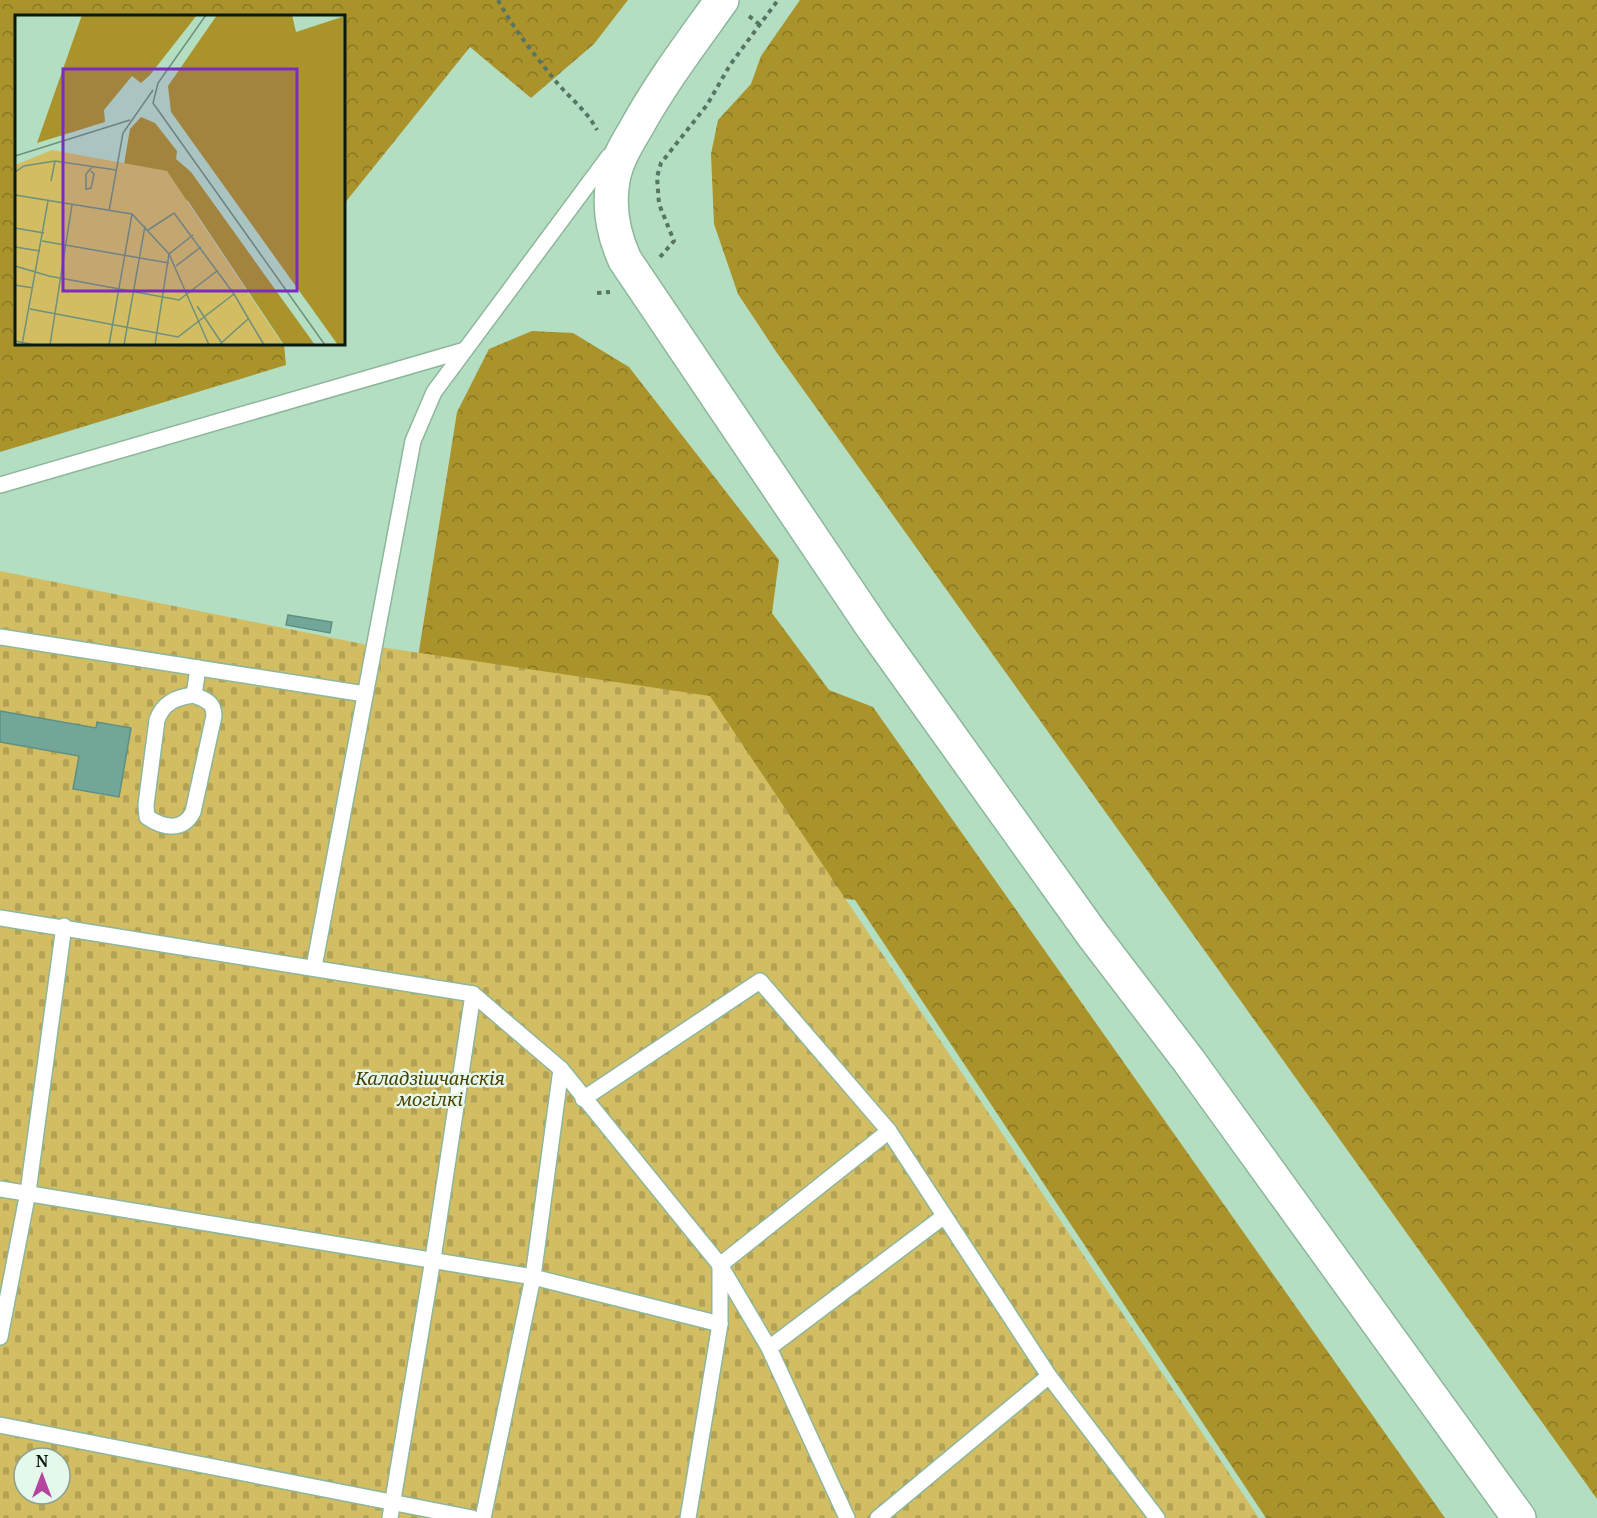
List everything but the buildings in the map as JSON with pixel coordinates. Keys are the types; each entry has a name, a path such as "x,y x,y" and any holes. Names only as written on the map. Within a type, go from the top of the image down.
{"street":[{"path":"722,0 651,100 628,141 613,178 611,216 615,237 625,260 873,628 1092,934 1189,1062 1519,1518"}],"lane":[{"path":"314,967 413,441 434,392 651,100"},
{"path":"0,484 465,350"},
{"path":"0,637 364,694"},
{"path":"194,695 198,668"},
{"path":"194,695 208,701 214,707 214,716 193,812 188,823 180,827 156,823 147,817 146,805 160,709 173,700 194,695"},
{"path":"0,918 64,926 473,994 561,1070 720,1265 768,1348 847,1518"},
{"path":"0,1337 28,1192 64,926"},
{"path":"583,1099 760,981 889,1131 943,1217 1049,1376 1157,1518"},
{"path":"392,1511 473,994"},
{"path":"483,1518 533,1277 561,1070"},
{"path":"720,1265 889,1131"},
{"path":"0,1189 533,1277 720,1324"},
{"path":"768,1348 943,1217"},
{"path":"688,1518 720,1324 720,1265"},
{"path":"878,1518 1049,1376"},
{"path":"0,1425 392,1511 472,1518"}],"path":[{"path":"498,0 507,17 560,86 589,115 610,155"},
{"path":"664,253 674,238 659,204 657,177 661,163 707,105 730,65 778,0"}],"green space":[{"path":"0,0 628,0 594,44 531,98 470,47 345,203 345,15 15,15 15,345 284,345 286,365 0,452"},
{"path":"800,0 1597,0 1597,1499 777,353 738,294 714,224 711,154 718,120 751,84 761,56"},
{"path":"532,331 573,333 629,367 779,560 772,613 829,690 873,707 1445,1518 1266,1518 855,900 742,885 72,1503 72,1481 412,695 457,412 489,349"},
{"name":"Каладзішчанскія могілкі","path":"0,571 373,646 710,696 1259,1518 0,1518"},
{"path":"61,1506 69,1506 56,1518"}]}
